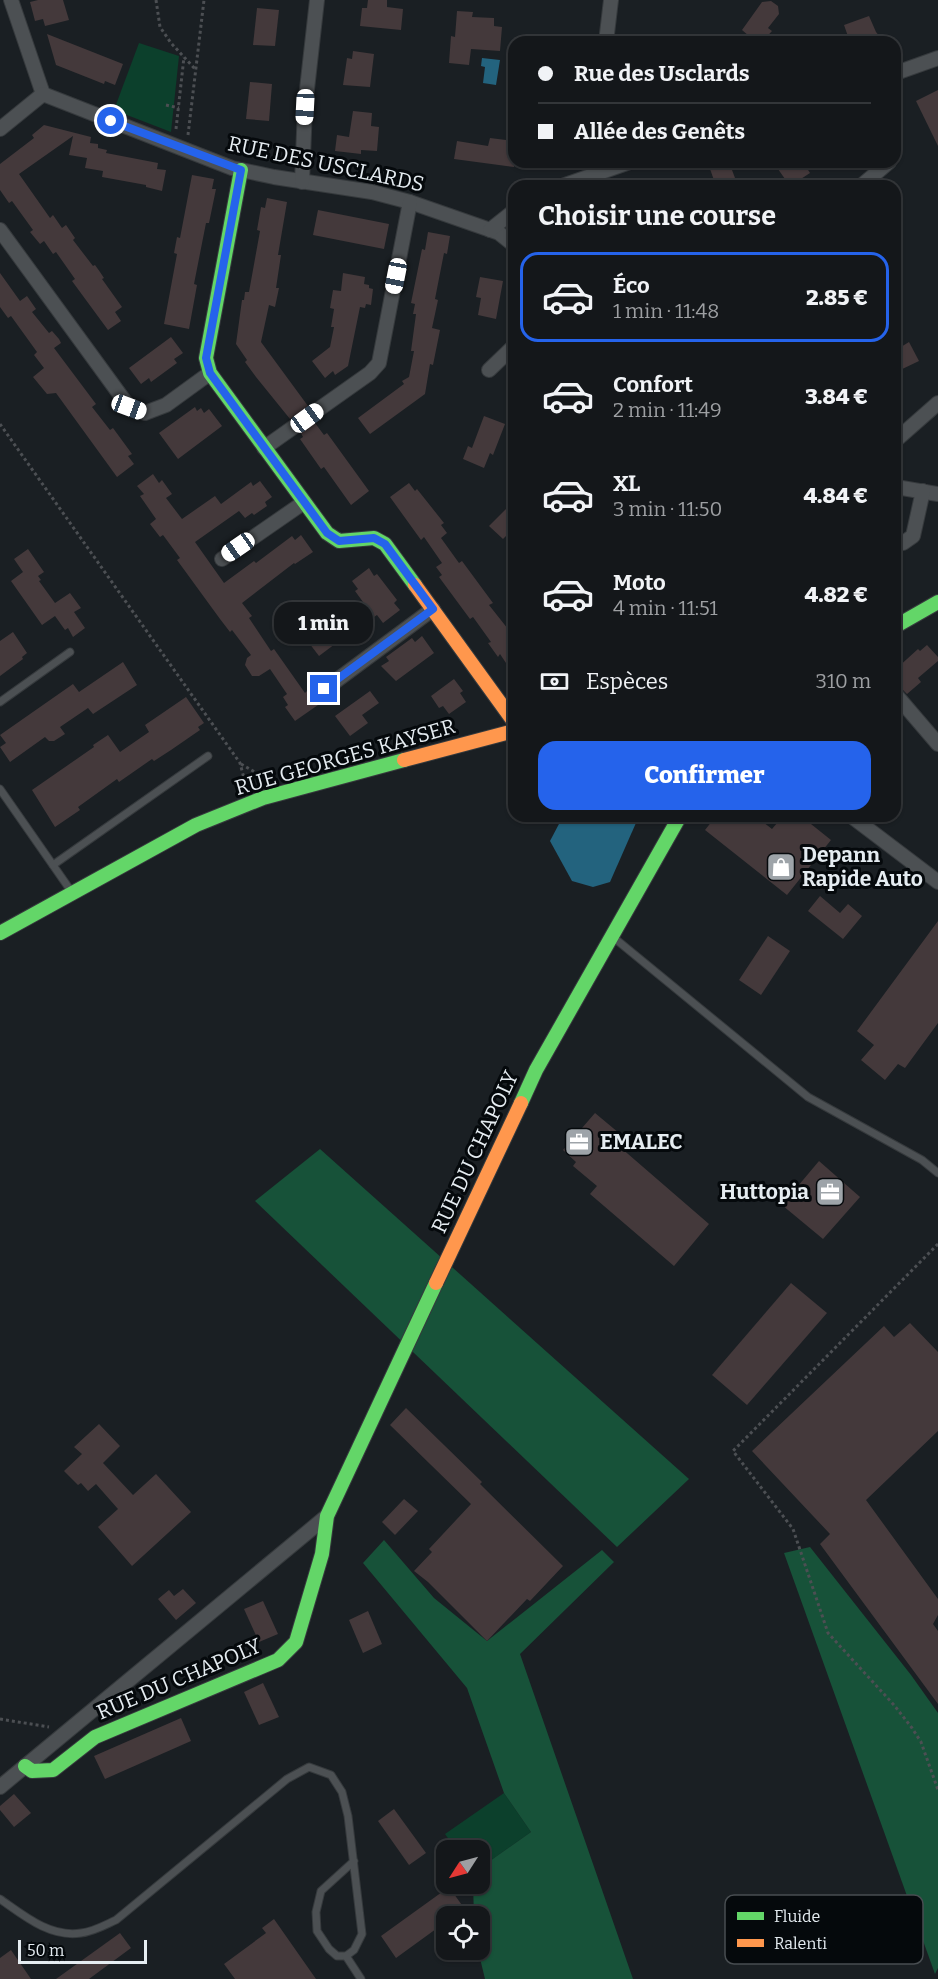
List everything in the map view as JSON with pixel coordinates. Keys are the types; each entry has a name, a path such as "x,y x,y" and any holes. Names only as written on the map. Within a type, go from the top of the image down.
{"street":[{"path":"0,129 43,94 11,0"},
{"path":"302,182 305,107 317,0"},
{"path":"607,36 611,0"},
{"path":"901,71 938,58"},
{"name":"RUE DES USCLARDS","path":"43,94 241,170 372,192 410,202 499,233 508,240"},
{"path":"868,180 882,168"},
{"path":"572,180 591,169"},
{"path":"241,170 206,358 210,373 327,533 339,541 374,538 385,544 508,714"},
{"path":"264,448 370,373 379,363 410,202"},
{"path":"490,230 508,216"},
{"path":"0,230 129,407 145,413 166,405 210,373"},
{"path":"489,370 508,352"},
{"path":"901,436 938,403"},
{"path":"901,488 938,494"},
{"path":"903,543 913,537 923,491"},
{"path":"222,559 303,502"},
{"path":"901,623 938,602"},
{"path":"324,689 433,609"},
{"path":"901,701 938,744"},
{"name":"RUE GEORGES KAYSER","path":"0,933 196,825 263,798 508,733"},
{"name":"RUE DU CHAPOLY","path":"25,1766 32,1771 53,1770 95,1737 278,1660 296,1642 322,1554 327,1516 536,1070 677,822"},
{"path":"859,822 938,882"},
{"name":"RUE DU CHAPOLY","path":"0,1787 327,1516"}],"lane":[{"path":"0,702 70,652"},
{"path":"53,865 208,756"},
{"path":"0,789 73,893"},
{"path":"613,937 808,1097 922,1160 938,1173"},
{"path":"0,1899 38,1926 80,1934 100,1928 116,1920 287,1779 309,1767 331,1774 342,1792 348,1816 354,1861 362,1934 354,1950 346,1956 338,1956 317,1931 316,1912 321,1891 354,1861"},
{"path":"346,1956 362,1979"}],"path":[{"path":"156,0 160,27 196,70"},
{"path":"180,148 196,70 204,0"},
{"path":"180,148 179,108 184,57"},
{"path":"166,105 179,108"},
{"path":"0,424 240,763 266,778"},
{"path":"938,1244 733,1451 793,1529 828,1633 912,1728 921,1742 938,1790"},
{"path":"0,1719 68,1730"}],"green space":[{"path":"139,43 179,56 171,132 114,110"},
{"path":"320,1149 689,1479 617,1547 255,1201"},
{"path":"384,1540 434,1598 487,1641 602,1550 614,1562 520,1654 633,1979 485,1979 480,1960 490,1960 490,1906 474,1906 473,1894 490,1894 490,1861 531,1832 504,1793 467,1688 363,1563"},
{"path":"810,1547 911,1675 938,1713 938,1968 935,1974 923,1941 923,1895 907,1895 784,1553"},
{"path":"504,1793 531,1832 490,1861 490,1840 449,1840 445,1834"}],"water":[{"path":"482,58 500,60 496,85 483,83 485,67 481,66"},
{"path":"560,822 636,822 610,882 593,887 572,881 550,841"}],"building":[{"path":"63,0 69,20 45,26 43,19 35,21 30,2"},
{"path":"368,0 387,0 387,7 403,9 401,30 360,26 362,8 367,8"},
{"path":"771,1 778,6 779,14 768,28 772,31 767,36 749,36 742,30 762,2"},
{"path":"257,8 279,10 275,46 253,45"},
{"path":"457,11 473,12 472,17 494,18 494,26 502,27 500,51 471,49 469,65 449,63 451,36 455,37"},
{"path":"869,16 879,36 848,36 844,25"},
{"path":"47,34 123,64 115,85 105,81 104,84 56,65"},
{"path":"353,51 374,54 370,87 343,85 347,58 352,59"},
{"path":"250,82 272,84 269,121 246,119"},
{"path":"938,90 938,146 916,101"},
{"path":"353,111 372,113 371,126 379,127 377,151 361,150 361,154 335,151 337,135 349,137"},
{"path":"44,125 91,137 90,143 98,144 98,148 107,150 106,153 158,163 157,169 166,170 162,191 146,187 146,185 102,177 103,171 85,168 87,158 69,155 73,136 19,174 50,218 53,215 62,228 66,225 75,238 73,240 93,266 95,265 122,307 115,312 121,321 108,330 72,281 75,279 56,252 53,254 44,241 40,244 30,232 33,230 12,201 9,203 0,190 0,164 34,138 32,135"},
{"path":"490,138 508,140 508,166 454,159 457,141 488,146"},
{"path":"710,168 731,168 736,180 714,180"},
{"path":"777,168 807,168 810,173 799,180 786,180"},
{"path":"192,175 214,179 212,189 216,189 209,223 206,223 194,284 197,285 189,329 164,324 177,254 174,253 177,237 180,238"},
{"path":"267,198 287,202 278,255 281,255 276,288 279,288 275,307 269,305 261,342 308,406 290,419 245,362 247,360 236,344 242,300 244,300 245,292 249,292 260,231 257,230 261,207 265,208"},
{"path":"318,210 389,224 384,249 313,235"},
{"path":"428,232 450,236 447,254 444,253 435,299 438,300 432,328 440,330 433,365 430,364 425,394 370,434 358,418 404,384 402,381 409,377 414,351 411,351 416,314 413,314 415,304 411,303 422,249 425,250"},
{"path":"0,273 20,301 27,296 36,309 32,312 49,333 52,331 59,339 61,343 54,348 96,404 92,407 110,430 113,428 132,454 128,456 134,464 117,477 56,393 47,394 33,377 44,368 34,355 37,352 11,316 8,318 0,307"},
{"path":"343,273 365,277 364,284 373,289 371,305 366,304 365,308 360,307 348,366 335,375 333,371 325,378 312,361 330,347 334,327 331,327 334,309 330,308 333,290 341,291"},
{"path":"480,277 503,281 496,319 478,315 481,298 476,297"},
{"path":"171,337 183,353 174,359 177,363 151,382 149,378 141,384 129,368"},
{"path":"909,342 919,361 901,370 901,347"},
{"path":"195,407 197,411 201,408 204,413 209,409 222,426 178,459 159,433"},
{"path":"484,416 505,424 493,455 490,453 484,468 463,459 468,446 472,448"},
{"path":"315,423 324,435 327,433 369,491 351,505 324,467 321,469 300,439 303,437 301,433"},
{"path":"153,474 159,483 162,480 172,494 166,498 182,519 215,496 221,504 251,482 253,486 260,481 272,497 265,502 267,506 254,515 252,513 245,518 239,511 195,542 224,583 292,536 295,540 301,535 313,552 294,563 242,603 252,616 249,618 271,651 274,649 305,693 307,691 318,705 295,721 285,707 288,705 283,697 287,694 270,669 259,676 252,676 245,665 247,658 251,655 232,630 230,632 220,619 177,560 180,558 163,535 160,537 150,524 156,519 140,496 144,494 137,486"},
{"path":"409,483 415,491 417,489 444,523 441,525 447,533 441,538 459,563 462,561 493,603 489,605 508,629 508,661 506,663 500,654 498,657 488,643 491,642 473,617 470,619 439,577 442,575 436,567 442,563 424,537 421,540 390,497"},
{"path":"508,507 508,534 503,539 489,526"},
{"path":"28,549 44,572 38,576 41,580 39,581 55,603 70,593 81,608 74,612 85,628 73,637 68,628 65,630 55,616 42,625 11,581 23,572 14,559"},
{"path":"369,568 374,576 377,574 397,600 394,603 400,610 383,623 377,615 374,617 355,591 358,589 352,581"},
{"path":"335,618 347,635 319,656 306,639"},
{"path":"13,632 27,653 22,657 23,659 0,676 0,641"},
{"path":"422,636 434,653 396,681 381,666 389,661 386,657 412,638 415,642"},
{"path":"927,645 938,657 938,661 918,678 921,682 907,694 901,688 901,664 918,649 920,651"},
{"path":"123,662 137,685 93,714 88,708 60,727 65,734 54,741 49,741 45,737 10,762 0,747 6,743 0,735 73,684 79,692"},
{"path":"454,679 463,691 460,693 466,702 449,714 443,706 439,708 431,696"},
{"path":"370,691 379,703 362,715 368,723 350,736 335,716"},
{"path":"186,697 204,723 198,727 200,730 119,782 117,779 78,807 80,810 55,827 32,790 108,735 120,752 149,732 145,725"},
{"name":"Depann Rapide Auto","path":"711,822 763,822 772,829 778,822 808,822 831,840 787,895 705,830"},
{"path":"820,896 840,913 848,904 862,916 843,939 808,911"},
{"path":"938,921 938,1023 905,1068 898,1064 885,1080 861,1060 874,1045 857,1031"},
{"path":"768,936 790,951 761,995 739,980"},
{"path":"595,1113 619,1133 613,1141 709,1224 674,1266 590,1194 597,1186 573,1166 576,1162 563,1150"},
{"path":"819,1161 860,1197 823,1239 782,1205"},
{"path":"791,1283 827,1313 747,1405 712,1375"},
{"path":"910,1323 938,1352 938,1431 866,1500 938,1599 938,1615 933,1624 938,1631 938,1704 820,1544 830,1534 752,1451 884,1326 894,1337"},
{"path":"406,1408 563,1566 487,1641 414,1571 432,1552 429,1549 471,1504 390,1425"},
{"path":"99,1424 120,1446 103,1463 133,1495 156,1474 191,1512 132,1566 98,1527 118,1509 96,1484 88,1491 64,1471 82,1454 74,1447"},
{"path":"404,1499 418,1511 395,1535 382,1522"},
{"path":"183,1589 196,1603 176,1620 158,1599 169,1590 174,1596"},
{"path":"263,1601 278,1634 259,1642 244,1609"},
{"path":"368,1611 382,1644 363,1653 349,1620"},
{"path":"263,1683 279,1717 259,1725 244,1692"},
{"path":"181,1718 191,1741 105,1779 94,1756"},
{"path":"14,1794 31,1813 14,1827 0,1810 0,1806"},
{"path":"394,1809 426,1853 409,1865 378,1821"},
{"path":"439,1894 454,1894 463,1906 436,1906 436,1929 396,1958 381,1936"},
{"path":"274,1919 316,1979 235,1979 224,1964 266,1933 262,1928"},
{"path":"120,1933 131,1948 89,1979 56,1979"},
{"path":"11,1950 31,1979 0,1979 0,1958"}],"traffic: fast":[{"path":"241,170 206,358 210,373 327,533 339,541 374,538 385,544 415,585"},
{"path":"901,623 938,602"},
{"path":"0,933 196,825 263,798 404,760"},
{"path":"521,1103 536,1070 677,822"},
{"path":"25,1766 32,1771 53,1770 95,1737 278,1660 296,1642 322,1554 327,1516 436,1283"}],"traffic: slow":[{"path":"415,585 508,714"},
{"path":"404,760 508,733"},
{"path":"436,1283 521,1103"}],"place":[{"name":"Depann Rapide Auto","path":"781,867"},
{"name":"EMALEC","path":"579,1142"},
{"name":"Huttopia","path":"830,1192"}],"route":[{"path":"111,121 241,170 206,358 210,373 327,533 339,541 374,538 385,544 433,609 324,689"}]}
